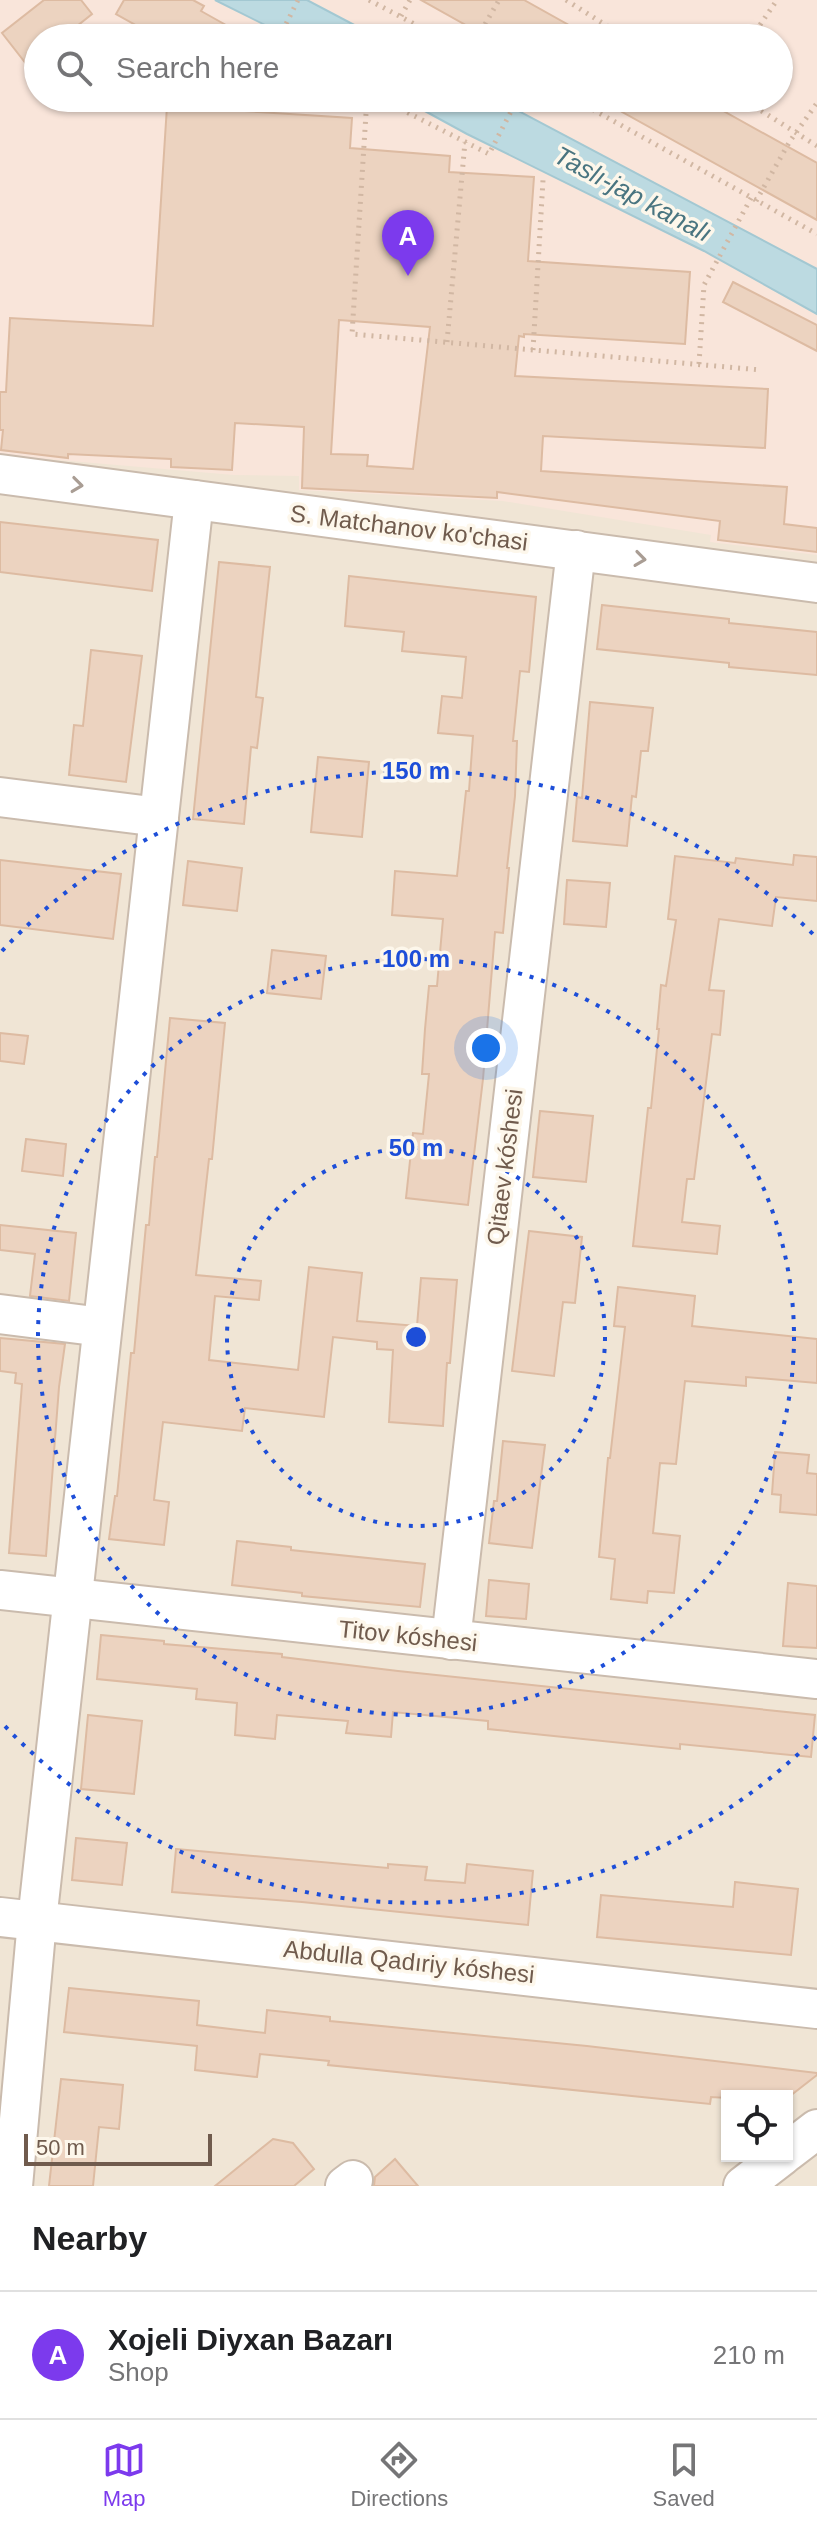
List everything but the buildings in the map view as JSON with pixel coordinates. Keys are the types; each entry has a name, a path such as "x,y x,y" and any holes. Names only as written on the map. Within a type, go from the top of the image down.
{"street":[{"name":"S. Matchanov ko'chasi","path":"0,474 817,583"},
{"path":"13,2186 18,1919 72,1599 194,500"},
{"name":"Qitaev kóshesi","path":"451,1640 576,550"},
{"path":"0,797 159,817"},
{"path":"0,1314 102,1327"},
{"name":"Titov kóshesi","path":"0,1590 817,1679"},
{"name":"Abdulla Qadıriy kóshesi","path":"18,1919 816,1998"},
{"path":"793,2147 817,2129"},
{"path":"743,2186 774,2162"}],"path":[{"path":"286,24 298,0"},
{"path":"369,0 416,24"},
{"path":"401,16 410,0"},
{"path":"485,24 499,0"},
{"path":"566,0 604,24"},
{"path":"761,24 777,0"},
{"path":"699,364 704,285 753,199 817,103"},
{"path":"366,112 352,334 761,370"},
{"path":"406,112 489,154 511,112"},
{"path":"597,112 817,234"},
{"path":"763,112 817,146"},
{"path":"447,342 465,142"},
{"path":"533,350 543,180"}],"shaded area":[{"path":"0,0 24,24 24,112 80,112 817,356 817,2186 0,2186"},
{"path":"0,0 817,0 817,555 710,542 711,535 503,501 299,490 299,476 234,475 0,455"}],"water":[{"path":"215,0 307,0 352,24 263,24"},
{"name":"Taslı-jap kanalı","path":"427,112 520,112 817,269 817,314 704,251"}],"place":[{"name":"Xojeli Diyxan Bazarı","path":"408,276"}]}
